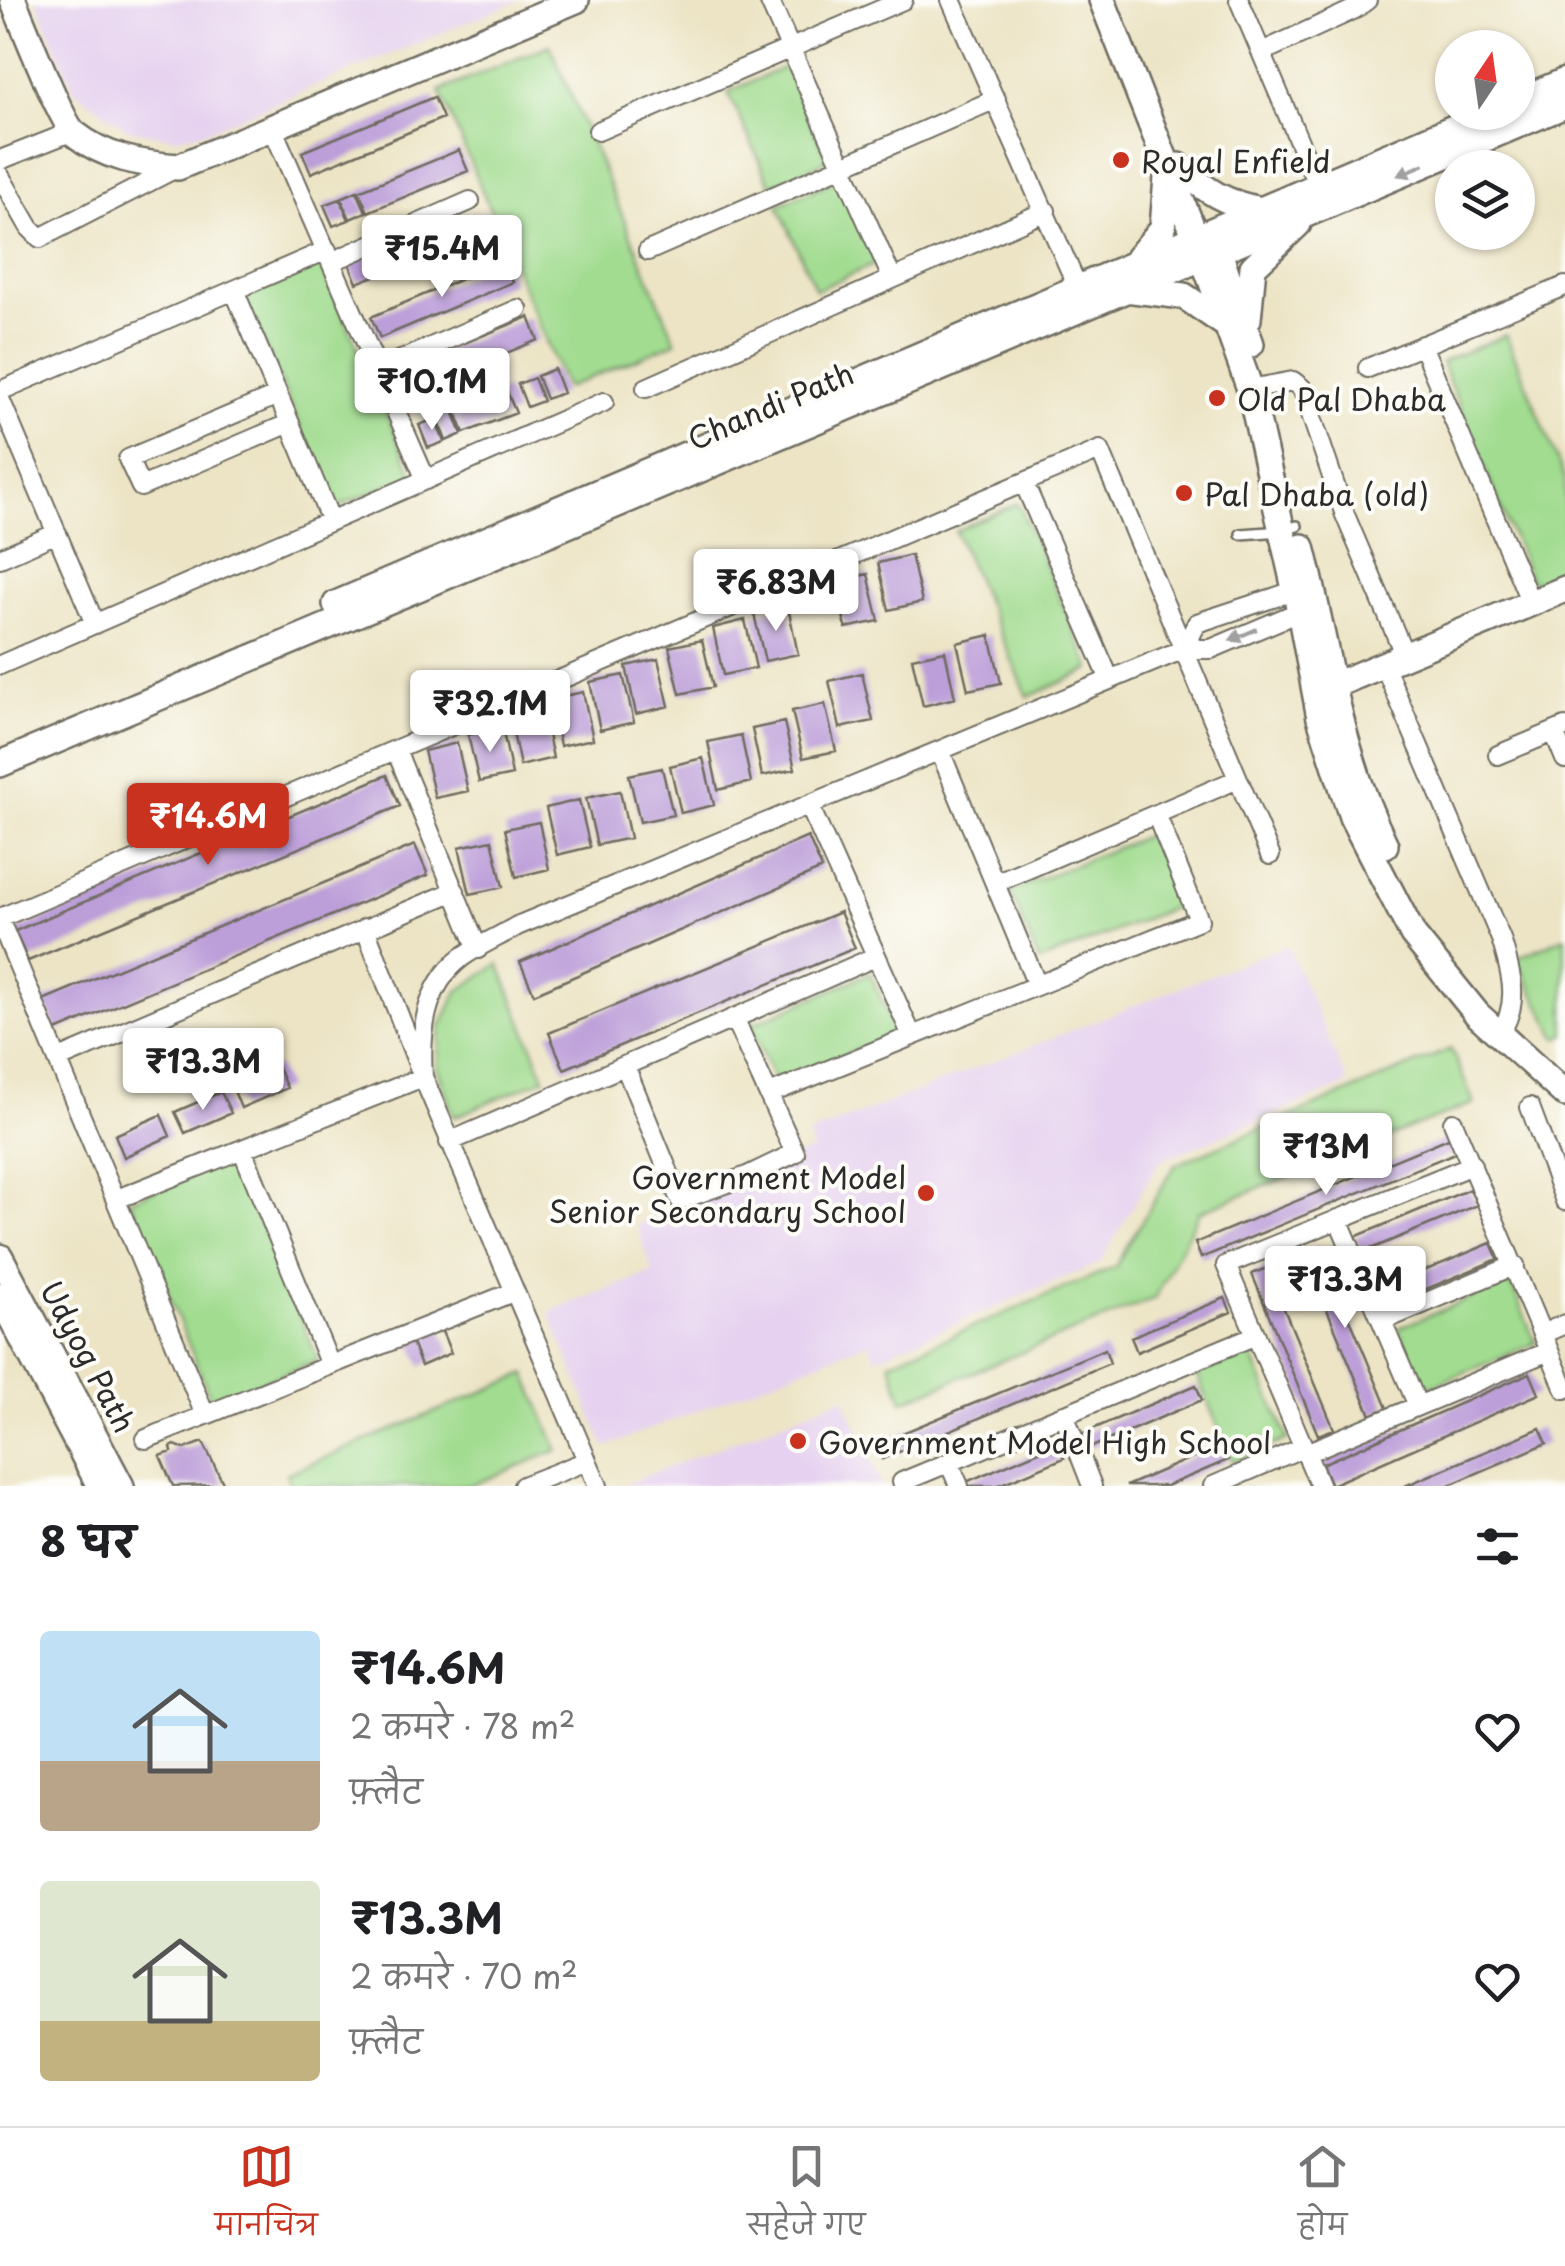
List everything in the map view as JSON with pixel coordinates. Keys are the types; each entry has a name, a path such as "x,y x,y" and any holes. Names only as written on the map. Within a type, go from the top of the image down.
{"main road":[{"path":"12,0 72,132 138,164 178,167 576,0"},
{"path":"1102,0 1208,244 1258,388 1324,690 1374,823 1429,932 1491,1007 1503,1028 1565,1094"},
{"path":"1535,94 1565,81"},
{"name":"Chandi Path","path":"0,764 1127,278 1208,244 1309,213 1565,106"},
{"name":"Chandi Path","path":"1208,244 1262,210 1450,130"},
{"path":"1174,165 1212,195 1262,210"},
{"path":"1174,165 1163,228 1127,278 1184,296 1238,329"},
{"path":"1238,329 1254,266 1309,213"},
{"name":"Chandi Path","path":"0,747 1078,288 1127,278"},
{"path":"1324,690 1565,589"},
{"path":"1503,1028 1565,1074"},
{"name":"Udyog Path","path":"0,1257 121,1486"},
{"name":"Udyog Path","path":"0,1296 100,1486"}],"street":[{"path":"769,0 892,278"},
{"path":"598,131 902,0"},
{"path":"951,0 1078,288"},
{"path":"1240,0 1318,186"},
{"path":"1262,52 1367,0"},
{"path":"648,250 996,99"},
{"path":"272,127 426,480"},
{"path":"0,160 72,132"},
{"path":"0,176 40,238 178,167"},
{"path":"0,392 234,290 470,201"},
{"path":"646,388 1046,211"},
{"path":"1368,368 1565,286"},
{"path":"234,290 331,522"},
{"path":"378,370 518,309"},
{"path":"1422,346 1531,603"},
{"path":"1258,388 1294,381 1302,388 1394,660 1501,939 1512,979 1513,1001 1503,1028"},
{"path":"278,395 128,459 140,488 290,423"},
{"path":"0,399 8,442 57,534 96,624"},
{"path":"0,664 604,402"},
{"path":"204,1415 0,919 1100,450 1270,855"},
{"path":"1024,482 1110,680"},
{"path":"0,558 57,534"},
{"path":"1184,649 1197,623 1306,598"},
{"path":"423,1077 421,1044 432,996 460,958 517,926 1184,649 1211,649 1306,598"},
{"path":"1498,755 1560,730 1565,758"},
{"path":"396,750 478,949"},
{"path":"940,750 1037,985"},
{"path":"995,883 1238,779"},
{"path":"809,805 912,1036"},
{"path":"769,1094 1198,920 1156,814"},
{"path":"59,1058 455,890"},
{"path":"365,928 449,1142 598,1486"},
{"path":"449,1142 875,957"},
{"path":"625,1066 680,1200 747,1176 794,1153 734,1018"},
{"path":"117,1199 423,1077"},
{"path":"1530,1107 1565,1201"},
{"path":"1452,1122 1565,1389"},
{"path":"242,1149 330,1365"},
{"path":"1320,1486 1226,1265 1472,1166"},
{"path":"1338,1219 1418,1406"},
{"path":"1382,1321 1515,1265"},
{"path":"146,1439 513,1292"},
{"path":"1213,1486 1418,1406 1546,1342 1565,1324"},
{"path":"902,1482 1256,1335"},
{"path":"1064,1414 1092,1486"},
{"path":"524,1486 586,1461"},
{"path":"948,1462 959,1486"}],"lane":[{"path":"1241,534 1289,528"}],"shaded area":[{"path":"36,0 520,0 207,131 175,138 127,129 74,90"},
{"name":"Government Model Senior Secondary School","path":"1287,945 1348,1084 1159,1161 1101,1262 875,1358 869,1342 605,1447 549,1312 653,1272 637,1225 813,1150 808,1135"},
{"name":"Government Model High School","path":"844,1397 882,1486 621,1486"}],"green space":[{"path":"550,45 676,342 566,388 440,91"},
{"path":"785,67 828,160 771,186 728,92"},
{"path":"840,178 877,263 816,290 778,205"},
{"path":"321,264 413,475 335,508 244,298"},
{"path":"1506,335 1565,479 1565,570 1532,583 1441,362"},
{"path":"1018,503 1091,669 1028,697 955,531"},
{"path":"1153,833 1182,904 1039,962 1010,891"},
{"path":"1565,937 1565,1035 1557,1038 1516,958"},
{"path":"499,964 545,1078 454,1117 437,1067 441,1026 458,991"},
{"path":"870,973 896,1033 776,1085 750,1025"},
{"path":"1451,1049 1474,1103 1199,1212 1155,1298 903,1401 890,1362 1115,1267 1175,1165"},
{"path":"236,1158 318,1360 212,1402 130,1200"},
{"path":"1510,1282 1536,1343 1424,1389 1398,1328"},
{"path":"1250,1351 1288,1439 1233,1462 1196,1374"},
{"path":"526,1374 558,1450 470,1486 291,1486 286,1474"}],"building":[{"path":"434,97 443,118 311,173 302,152"},
{"path":"459,150 468,171 368,212 359,191"},
{"path":"357,191 366,212 350,219 341,198"},
{"path":"340,199 349,220 333,226 324,205"},
{"path":"448,218 457,239 392,268 383,248"},
{"path":"381,249 390,270 357,283 349,263"},
{"path":"504,261 513,282 380,338 371,317"},
{"path":"529,317 538,340 400,397 390,373"},
{"path":"554,369 563,393 546,399 537,376"},
{"path":"534,378 543,401 527,407 518,384"},
{"path":"506,389 516,413 464,433 455,410"},
{"path":"453,411 462,434 446,441 437,417"},
{"path":"435,419 444,442 428,448 419,425"},
{"path":"911,555 922,602 889,610 878,563"},
{"path":"868,574 879,621 846,628 835,581"},
{"path":"788,607 798,654 765,661 754,614"},
{"path":"745,620 756,668 723,675 713,628"},
{"path":"990,635 1001,683 968,690 957,643"},
{"path":"702,640 713,687 680,694 669,647"},
{"path":"945,651 955,698 923,706 912,658"},
{"path":"658,659 669,706 636,714 626,666"},
{"path":"862,673 873,721 840,728 829,681"},
{"path":"623,675 634,722 600,730 590,682"},
{"path":"583,692 593,739 560,746 550,699"},
{"path":"825,704 836,751 803,758 792,711"},
{"path":"543,711 553,758 520,766 510,718"},
{"path":"784,722 795,769 762,776 752,729"},
{"path":"502,727 512,775 479,782 468,735"},
{"path":"741,735 751,782 718,790 708,742"},
{"path":"457,743 468,791 435,798 424,751"},
{"path":"703,758 714,805 681,813 670,766"},
{"path":"662,768 673,815 640,822 629,775"},
{"path":"387,775 400,806 28,961 15,931"},
{"path":"620,791 630,838 597,845 586,798"},
{"path":"579,800 590,847 557,855 546,808"},
{"path":"539,822 549,869 516,877 505,829"},
{"path":"808,837 822,869 534,994 520,962"},
{"path":"492,840 503,887 470,894 459,847"},
{"path":"415,845 428,875 56,1031 43,1000"},
{"path":"840,912 855,948 564,1069 549,1033"},
{"path":"277,1066 287,1088 241,1108 232,1086"},
{"path":"221,1092 231,1113 185,1133 175,1112"},
{"path":"161,1115 170,1136 124,1157 115,1135"},
{"path":"1451,1137 1457,1152 1201,1258 1195,1243"},
{"path":"1470,1189 1477,1205 1361,1253 1355,1237"},
{"path":"1491,1243 1498,1259 1383,1307 1376,1291"},
{"path":"1320,1247 1387,1408 1371,1415 1304,1254"},
{"path":"1267,1268 1334,1429 1318,1435 1252,1274"},
{"path":"1225,1298 1231,1312 1137,1352 1131,1337"},
{"path":"441,1329 451,1353 421,1366 411,1341"},
{"path":"1105,1349 1110,1363 882,1459 876,1444"},
{"path":"1530,1373 1539,1394 1331,1485 1322,1464"},
{"path":"1196,1385 1202,1400 1087,1449 1081,1434"},
{"path":"1540,1428 1547,1443 1447,1486 1405,1486"},
{"path":"203,1442 224,1485 173,1486 160,1456 172,1452 175,1445 185,1449"},
{"path":"1058,1443 1064,1458 997,1486 967,1486 966,1482"},
{"path":"1221,1445 1228,1460 1166,1486 1126,1486"}],"place":[{"name":"Royal Enfield","path":"1121,160"},
{"name":"Old Pal Dhaba","path":"1217,398"},
{"name":"Pal Dhaba (old)","path":"1184,493"},
{"name":"Government Model Senior Secondary School","path":"926,1193"},
{"name":"Government Model High School","path":"798,1441"}]}
